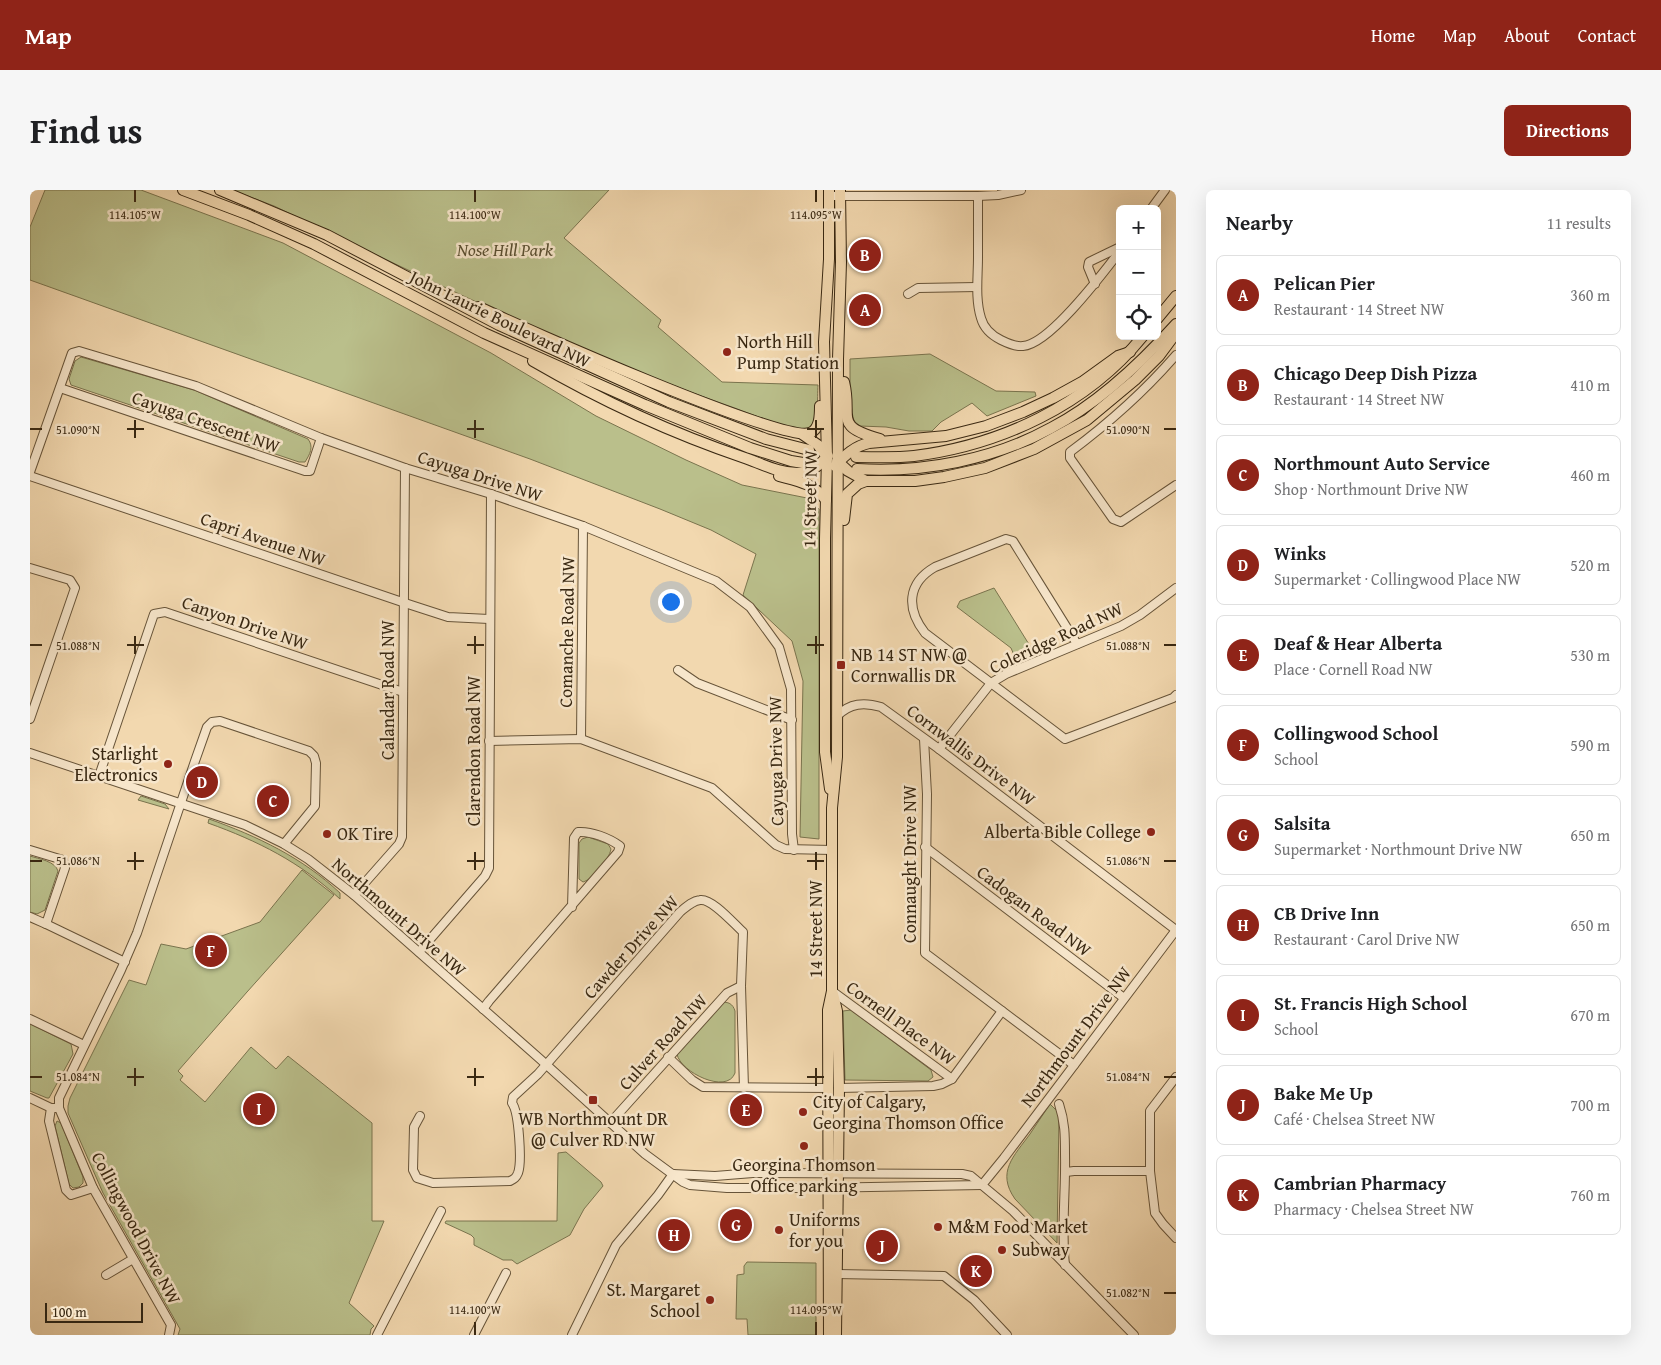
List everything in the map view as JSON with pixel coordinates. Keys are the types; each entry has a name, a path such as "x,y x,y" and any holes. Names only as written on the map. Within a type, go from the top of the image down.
{"main road":[{"name":"John Laurie Boulevard NW","path":"183,190 249,215 314,244 484,333 645,405 724,438 771,455 809,464"},
{"name":"John Laurie Boulevard NW","path":"220,190 327,236 499,325 669,402 766,439 809,450"},
{"name":"14 Street NW","path":"834,1174 828,1088 828,1010 832,991 832,808 837,757 836,470 839,440 838,359 840,309 835,193"},
{"name":"14 Street NW","path":"832,808 825,752 826,478 830,454 827,439 824,342 835,193"},
{"path":"446,296 471,303 605,362 746,419 802,434 830,454 836,470"},
{"path":"1161,314 1176,296"},
{"path":"857,469 912,469 968,460 1010,446 1051,428 1087,405 1133,369 1176,324"},
{"path":"484,333 549,371 646,420 702,444 778,470 797,473 806,472 817,467 830,454 839,440"},
{"path":"837,583 843,545 847,494 858,484 866,481 915,481 944,477 984,468 1034,449 1087,420 1135,380 1159,356 1176,333"},
{"path":"856,457 914,456 968,446 1019,428 1088,390 1130,352 1140,340"},
{"path":"826,478 859,445 869,442 946,436 968,432 995,423 1053,398 1082,382 1118,356 1130,352"},
{"path":"838,359 845,388 848,423 852,428 862,433 889,441"},
{"path":"802,434 815,430 820,416 820,385 825,373"},
{"path":"702,444 712,451 749,467 804,482 814,487 826,500"},
{"path":"836,470 848,472 866,481"},
{"name":"14 Street NW","path":"832,991 837,1011 839,1088 834,1174 837,1274 836,1335"},
{"name":"14 Street NW","path":"828,1335 834,1188"}],"street":[{"path":"835,193 931,192 978,196 998,195 1021,190"},
{"path":"1154,205 1165,190"},
{"path":"978,196 977,287 979,310 986,330 1003,341 1023,346 1034,342 1062,320 1095,284 1119,250"},
{"path":"1095,284 1088,267 1089,262 1118,250"},
{"path":"908,294 918,288 977,287"},
{"name":"Cayuga Drive NW","path":"30,472 72,353 79,351 196,386 321,438 405,468 491,494 583,526 716,581 750,607 779,647 791,689 792,834 794,850"},
{"path":"1176,355 1125,408 1070,452 1070,458 1113,520 1121,522 1176,485"},
{"name":"Cayuga Crescent NW","path":"60,388 305,471 310,470 321,438"},
{"name":"Calandar Road NW","path":"354,895 402,837 405,468"},
{"name":"Capri Avenue NW","path":"30,476 403,602 448,616 489,619"},
{"name":"Clarendon Road NW","path":"419,952 485,876 488,868 491,494"},
{"name":"Comanche Road NW","path":"580,739 583,526"},
{"path":"1077,644 1013,541 1006,539 926,572 917,583 912,594 912,609 924,633 1065,739 1175,698"},
{"path":"30,568 70,580 75,588 30,719"},
{"name":"Coleridge Road NW","path":"939,749 991,683 1006,674 1121,626 1140,615 1176,588"},
{"name":"Canyon Drive NW","path":"99,776 154,614 165,612 403,692"},
{"path":"678,670 697,683 792,720"},
{"name":"Cornwallis Drive NW","path":"837,716 844,709 854,705 872,704 881,707 1176,930"},
{"path":"93,1188 71,1195 66,1190 49,1121 137,933 207,727 212,722 220,721 309,751 314,756 316,763 315,806 284,844"},
{"path":"489,741 580,739 712,788 776,845 785,849 832,850"},
{"name":"Connaught Drive NW","path":"924,739 926,794 925,953 1074,1065"},
{"name":"Northmount Drive NW","path":"30,752 245,825 284,844 308,859 354,895 651,1159 690,1185 727,1188 982,1186 1176,930"},
{"path":"483,1009 572,907 618,852 620,846 615,842 586,832 578,832 574,838 572,907"},
{"name":"Cadogan Road NW","path":"925,847 1124,998"},
{"path":"30,850 62,860 65,868 46,924"},
{"name":"Cawder Drive NW","path":"420,1116 414,1127 413,1170 417,1178 433,1183 510,1181 514,1179 518,1174 520,1165 518,1121 512,1102 513,1097 546,1064 680,912 690,903 701,899 711,903 743,932 741,986 744,1088"},
{"path":"30,917 125,962"},
{"name":"Culver Road NW","path":"610,1123 727,992 741,986"},
{"name":"Cornell Place NW","path":"832,991 952,1079"},
{"path":"839,1088 933,1086 942,1084 952,1079 1002,1010"},
{"path":"30,1019 84,1045"},
{"path":"668,1057 692,1080 703,1086 828,1088"},
{"path":"1176,1077 1150,1111 1150,1171 1155,1213 1176,1238"},
{"path":"30,1098 55,1108"},
{"path":"1059,1104 1064,1120 1066,1172 1065,1265"},
{"name":"Collingwood Drive NW","path":"55,1108 93,1188 171,1325 170,1335"},
{"path":"1066,1172 1074,1170 1150,1171"},
{"path":"572,1335 616,1245 673,1174 715,1176 753,1173 962,1174 971,1176 1013,1212 1134,1335"},
{"path":"378,1335 441,1211"},
{"path":"106,1275 133,1259"},
{"path":"474,1335 506,1274"},
{"path":"837,1274 944,1276 974,1300 1007,1335"}],"green space":[{"path":"45,190 141,190 283,243 491,353 596,416 686,460 742,485 807,498 819,509 819,839 800,837 803,681 792,641 743,595 756,554 711,530 530,459 30,280 30,227"},
{"name":"Nose Hill Park","path":"232,190 609,190 564,238 661,320 658,327 722,382 818,385 813,423 810,427 799,429 769,421 615,363 500,313 274,206"},
{"path":"930,354 996,391 1035,392 1036,396 987,416 972,403 941,422 932,431 909,431 886,427 860,426 855,422 850,403 850,359"},
{"path":"81,357 194,390 308,439 311,445 310,453 305,462 299,462 71,385 69,379 75,361"},
{"path":"994,588 1035,654 1017,662 1011,648 957,607 960,601"},
{"path":"141,796 165,804 169,809 138,800"},
{"path":"209,819 279,849 326,880 340,893 340,899 294,863 244,837 208,823"},
{"path":"588,837 608,844 611,849 600,869 583,882 579,879 579,843 582,839"},
{"path":"30,856 54,865 58,871 45,910 37,914 30,912"},
{"path":"302,870 334,895 178,1071 183,1076 180,1080 205,1102 251,1047 276,1069 288,1056 372,1123 372,1221 384,1221 349,1303 374,1326 371,1329 370,1335 178,1335 180,1329 103,1193 68,1113 70,1098 129,980 146,985 161,944 186,949 260,922"},
{"path":"726,1002 730,1004 735,1011 735,1073 730,1079 723,1082 704,1079 695,1074 686,1068 677,1054 721,1003"},
{"path":"851,1010 931,1070 933,1077 928,1081 845,1080 843,1011"},
{"path":"30,1024 71,1044 73,1054 49,1098 30,1091"},
{"path":"1050,1104 1057,1111 1059,1117 1057,1243 1015,1199 1007,1181 1007,1172 1013,1157"},
{"path":"57,1121 61,1123 83,1177 83,1183 79,1187 73,1188 69,1184 55,1126"},
{"path":"566,1152 601,1182 603,1186 584,1209 570,1235 517,1264 512,1260 503,1260 474,1245 474,1238 471,1235 445,1223 446,1221 557,1221 558,1153"},
{"path":"747,1262 816,1263 816,1335 748,1335 747,1319 736,1319 737,1275 744,1274 744,1266"}],"place":[{"name":"Chicago Deep Dish Pizza","path":"865,255"},
{"name":"Pelican Pier","path":"865,310"},
{"name":"North Hill Pump Station","path":"727,352"},
{"name":"NB 14 ST NW @ Cornwallis DR","path":"841,665"},
{"name":"Starlight Electronics","path":"168,764"},
{"name":"Winks","path":"202,782"},
{"name":"Northmount Auto Service","path":"273,801"},
{"name":"Alberta Bible College","path":"1151,832"},
{"name":"OK Tire","path":"327,834"},
{"name":"Collingwood School","path":"211,951"},
{"name":"WB Northmount DR @ Culver RD NW","path":"593,1100"},
{"name":"St. Francis High School","path":"259,1109"},
{"name":"Deaf & Hear Alberta","path":"746,1110"},
{"name":"City of Calgary, Georgina Thomson Office","path":"803,1112"},
{"name":"Georgina Thomson Office parking","path":"804,1146"},
{"name":"Salsita","path":"736,1225"},
{"name":"M&M Food Market","path":"938,1227"},
{"name":"Uniforms for you","path":"779,1230"},
{"name":"CB Drive Inn","path":"674,1235"},
{"name":"Bake Me Up","path":"882,1246"},
{"name":"Subway","path":"1002,1250"},
{"name":"Cambrian Pharmacy","path":"976,1271"},
{"name":"St. Margaret School","path":"710,1300"}]}
